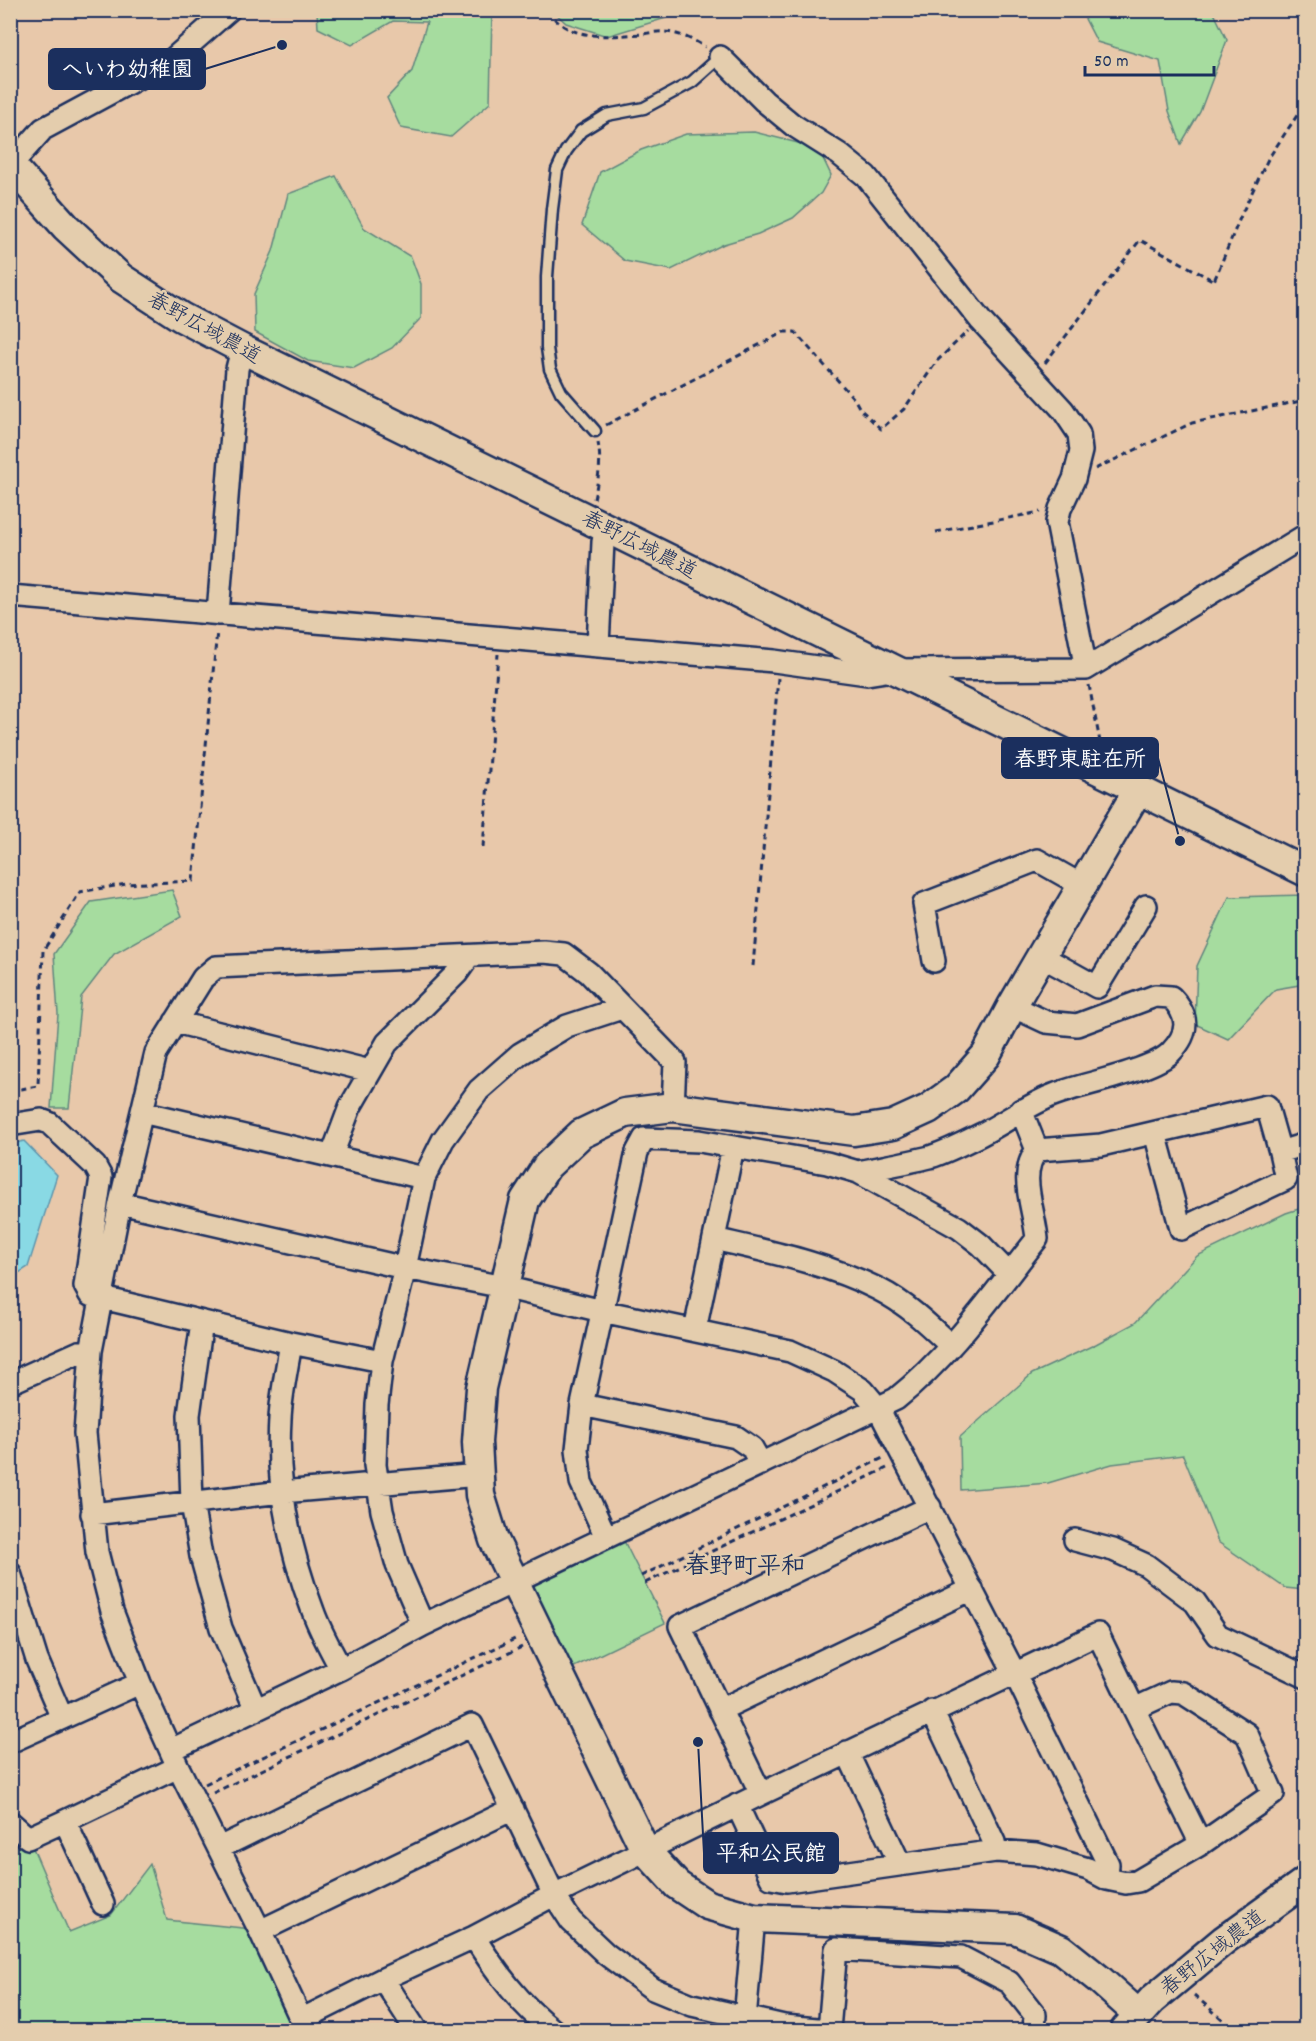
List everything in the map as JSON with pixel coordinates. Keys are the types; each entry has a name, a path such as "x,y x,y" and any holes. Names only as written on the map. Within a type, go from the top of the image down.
{"street":[{"path":"11,165 43,129 173,60 230,10"},
{"path":"720,57 778,113 839,154 866,177 981,321 1063,410 1079,434 1081,451 1074,479 1060,508 1057,522 1086,669"},
{"name":"春野広域農道","path":"11,165 66,227 121,278 181,317 242,350 598,523 1305,873"},
{"path":"218,614 237,369 242,350"},
{"path":"598,523 603,542 598,646"},
{"path":"10,596 780,662 867,674 892,670 1086,669 1305,535"},
{"path":"1131,2022 1100,1980 1061,1949 1015,1929 753,1918 707,1905 676,1885 645,1850 494,1540 480,1495 477,1442 481,1388 525,1200 547,1166 581,1134 625,1113 673,1107 854,1131 893,1125 928,1108 956,1089 986,1055 1012,1006 1138,790"},
{"path":"934,961 924,904 1037,860 1083,886"},
{"path":"1041,956 1097,987 1146,906"},
{"path":"673,1107 675,1062 588,973 564,954 544,952 216,967 203,978 156,1053 120,1203 91,1351 85,1433 97,1552 112,1611 140,1683 303,2025 383,1978 474,1937 645,1850 932,1711 1098,1634 1201,1844"},
{"path":"332,1155 350,1107 387,1043 457,973 469,956"},
{"path":"858,1172 932,1156 981,1135 1021,1110 1056,1094 1156,1063 1171,1052 1183,1034 1186,1022 1182,1008 1171,997 1155,996 1077,1025 1046,1022 1012,1006"},
{"path":"423,1625 397,1565 382,1511 375,1466 377,1405 382,1361 424,1178 443,1140 479,1090 520,1054 567,1026 622,1008"},
{"path":"175,1022 370,1071"},
{"path":"10,1822 28,1838 65,1821 256,1710 341,1669 423,1625 896,1399 918,1382 951,1346 1037,1239 1036,1222 1027,1181 1030,1159 1037,1150 1101,1145 1267,1106 1286,1179 1180,1229 1155,1133"},
{"path":"1021,1110 1037,1150"},
{"path":"142,1112 424,1178"},
{"path":"10,1125 41,1120 49,1123 95,1166 101,1177 85,1286 90,1294 291,1343 382,1361"},
{"path":"606,1537 581,1482 577,1449 582,1405 637,1152 644,1139 699,1141 827,1164 858,1172 959,1228 981,1245 1009,1274"},
{"path":"1280,1152 1305,1144"},
{"path":"695,1330 733,1147"},
{"path":"120,1203 405,1268 504,1287 603,1311 790,1351 834,1371 864,1390 878,1408 903,1454 1014,1672 1108,1864 1107,1879"},
{"path":"714,1239 822,1265 880,1289 922,1319 951,1346"},
{"path":"202,1322 189,1415 192,1503 201,1556 221,1628 256,1710"},
{"path":"291,1343 280,1418 279,1464 282,1492 297,1564 314,1613 341,1669"},
{"path":"10,1383 79,1352 91,1351"},
{"path":"582,1405 736,1437 752,1448 760,1464"},
{"path":"92,1514 282,1492 479,1475"},
{"path":"761,1794 680,1626 930,1507"},
{"path":"1075,1540 1113,1550 1146,1565 1195,1602 1218,1635 1305,1677"},
{"path":"10,1573 37,1660 62,1718"},
{"path":"720,1710 972,1589"},
{"path":"10,1742 140,1683"},
{"path":"737,1805 771,1878 787,1881 996,1851 1037,1854 1088,1869 1107,1879 1126,1883 1138,1881 1201,1844 1273,1794 1247,1734 1183,1693 1171,1692 1134,1708"},
{"path":"932,1711 994,1842 996,1851"},
{"path":"219,1848 472,1725 554,1895 571,1921 606,1954 653,1989 745,2024 828,2030 836,1949 960,1957 1008,1982 1035,2014 1034,2031"},
{"path":"847,1752 900,1864"},
{"path":"260,1931 513,1809"},
{"path":"65,1821 103,1904"},
{"name":"春野広域農道","path":"1131,2022 1224,1940 1305,1881"},
{"path":"745,2024 753,1918"},
{"path":"474,1937 495,1970 539,2020 553,2031"},
{"path":"383,1978 416,2031"}],"lane":[{"path":"595,431 561,392 550,369 547,348 548,277 557,170 566,151 581,131 607,115 644,108 692,82 720,57"}],"path":[{"path":"548,10 555,21 573,33 615,36 666,32 697,42 720,57"},
{"path":"1032,379 1140,240 1214,281 1242,213 1268,159 1305,102"},
{"path":"598,523 600,453 595,431 784,332 795,332 855,400 860,410 881,429 904,409 937,361 981,321"},
{"path":"1074,479 1192,423 1305,400"},
{"path":"936,532 1060,508"},
{"path":"10,1091 38,1086 43,951 80,892 126,884 193,881 218,614"},
{"path":"483,846 500,638"},
{"path":"753,966 780,662"},
{"path":"1086,669 1103,760 1097,771"},
{"path":"641,1576 903,1454"},
{"path":"645,1583 903,1454"},
{"path":"193,1796 540,1633"},
{"path":"193,1796 540,1633"},
{"path":"1176,1980 1235,2031"}],"green space":[{"path":"317,11 492,11 490,103 451,137 401,128 387,98 412,71 427,22 393,21 352,45 318,28"},
{"path":"553,11 689,11 607,36 566,23"},
{"path":"1081,11 1213,11 1227,40 1200,112 1181,144 1169,111 1160,61 1097,42"},
{"path":"754,132 818,148 831,175 821,193 793,218 758,234 724,244 671,270 625,261 582,225 600,172 641,150 686,134"},
{"path":"336,176 364,228 411,257 421,284 421,318 392,348 354,368 308,361 255,332 254,294 273,251 288,194"},
{"path":"172,890 182,916 114,954 81,997 69,1108 51,1108 58,1014 54,954 91,902"},
{"path":"1305,895 1305,984 1276,989 1228,1039 1195,1024 1197,966 1229,897"},
{"path":"1305,1207 1305,1590 1285,1588 1218,1542 1183,1455 1112,1464 1048,1483 961,1490 960,1437 1032,1374 1135,1323 1197,1256 1286,1213"},
{"path":"622,1537 665,1623 568,1670 526,1584"},
{"path":"10,1833 33,1848 69,1932 111,1915 150,1864 167,1920 252,1929 298,2030 11,2030"}],"water":[{"path":"24,1141 57,1175 28,1267 11,1278 11,1144"}],"place":[{"name":"へいわ幼稚園","path":"282,45"},
{"name":"春野東駐在所","path":"1180,841"},
{"name":"平和公民館","path":"698,1742"}],"district":[{"name":"春野町平和","path":"745,1565"}]}
